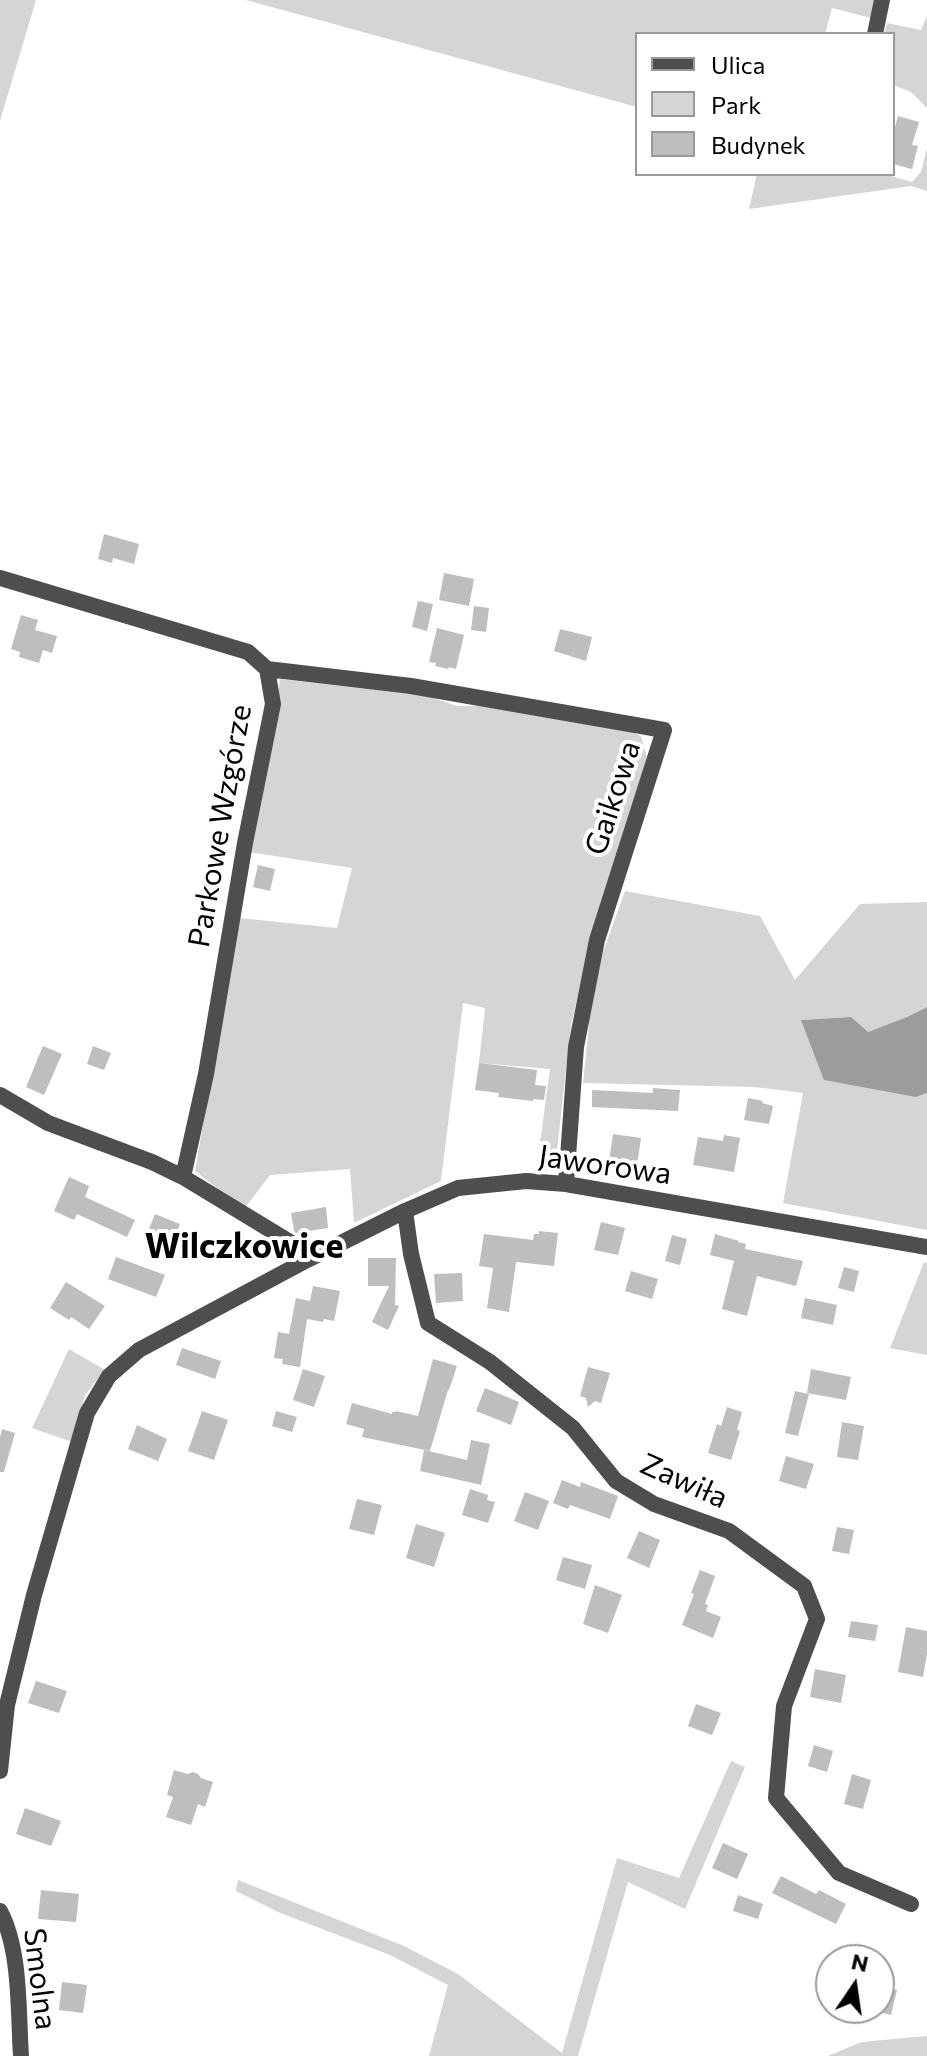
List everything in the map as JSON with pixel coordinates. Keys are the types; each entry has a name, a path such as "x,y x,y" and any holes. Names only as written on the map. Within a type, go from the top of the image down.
{"street":[{"path":"875,32 882,0"},
{"name":"Parkowe Wzgórze","path":"0,578 248,652 267,669 273,704 245,843 206,1074 183,1177"},
{"name":"Gaikowa","path":"267,669 411,686 664,730 597,940 576,1047 566,1184"},
{"path":"0,1095 48,1123 152,1162 183,1177 290,1242 307,1260"},
{"name":"Jaworowa","path":"0,1771 7,1705 34,1595 87,1413 109,1376 139,1350 307,1260 458,1188 526,1181 566,1184 927,1247"},
{"name":"Zawiła","path":"405,1211 411,1254 428,1323 490,1362 573,1428 616,1481 654,1504 729,1531 804,1586 817,1619 784,1706 776,1798 839,1873 911,1904"},
{"name":"Smolna","path":"0,1911 14,1953 21,2056"}],"green space":[{"path":"0,0 36,0 0,121"},
{"path":"246,0 875,0 871,18 832,8 826,32 635,32 635,106"},
{"path":"927,16 927,108 911,92 895,86 895,32 885,32 887,23 921,30"},
{"path":"927,148 927,191 911,186 749,209 757,176 891,176 912,182 921,172"},
{"path":"280,679 427,696 457,706 479,706 618,727 641,736 647,757 590,944 571,1025 555,1169 545,1171 537,1165 550,1069 479,1063 485,1008 463,1003 441,1181 354,1223 350,1169 270,1175 244,1209 195,1171 239,918 337,928 352,868 249,852 272,744"},
{"path":"625,891 760,916 795,980 860,904 927,902 927,1007 868,1032 850,1017 801,1020 916,1097 927,1093 927,1230 783,1203 803,1093 755,1087 583,1083 591,1005 603,952"},
{"path":"924,1262 927,1263 927,1355 890,1348"},
{"path":"69,1349 105,1370 85,1395 72,1442 32,1428"},
{"path":"731,1761 745,1767 685,1909 628,1882 578,2056 429,2056 448,1985 390,1955 278,1912 236,1891 238,1880 404,1946 458,1974 562,2053 617,1858 679,1878"},
{"path":"927,2036 927,2056 828,2056 861,2042"}],"shaded area":[{"path":"927,1007 927,1093 916,1097 824,1080 801,1020 851,1017 868,1032"}],"building":[{"path":"898,116 919,122 912,145 918,146 912,169 895,165"},
{"path":"104,534 139,544 134,564 113,558 112,563 98,559"},
{"path":"444,573 474,579 469,606 439,600"},
{"path":"418,601 433,604 427,631 412,627"},
{"path":"474,606 489,608 486,632 471,630"},
{"path":"21,615 38,620 35,630 57,636 52,653 43,650 39,663 19,657 20,652 11,649"},
{"path":"437,628 464,635 456,669 429,662"},
{"path":"560,629 592,637 586,661 554,651"},
{"path":"258,865 275,869 270,891 253,887"},
{"path":"43,1046 62,1054 44,1095 26,1087"},
{"path":"93,1046 111,1053 104,1070 87,1064"},
{"path":"479,1063 537,1070 535,1085 546,1086 544,1100 498,1097 499,1093 475,1090"},
{"path":"653,1088 680,1090 678,1111 592,1107 592,1090 653,1093"},
{"path":"748,1098 773,1106 769,1124 744,1120"},
{"path":"613,1134 641,1138 637,1165 609,1161"},
{"path":"724,1135 740,1138 734,1172 693,1165 698,1137 723,1141"},
{"path":"69,1177 89,1186 85,1197 135,1220 127,1237 77,1214 74,1220 54,1211"},
{"path":"326,1207 328,1228 294,1231 291,1213"},
{"path":"155,1214 180,1224 172,1244 147,1234"},
{"path":"601,1222 625,1228 618,1255 594,1250"},
{"path":"539,1231 558,1233 554,1266 516,1262 509,1312 487,1308 493,1268 479,1266 484,1234 533,1240 534,1234 539,1234"},
{"path":"715,1234 746,1244 745,1249 803,1261 796,1286 757,1276 747,1316 722,1309 734,1261 710,1255"},
{"path":"672,1235 687,1239 680,1265 665,1261"},
{"path":"116,1257 165,1275 156,1297 108,1279"},
{"path":"368,1258 396,1258 395,1305 399,1306 388,1330 372,1322 389,1286 368,1286"},
{"path":"844,1267 859,1271 854,1292 838,1288"},
{"path":"631,1271 658,1279 652,1299 625,1291"},
{"path":"462,1273 463,1301 436,1303 434,1274"},
{"path":"66,1282 105,1306 89,1329 50,1308"},
{"path":"313,1286 340,1291 334,1321 307,1319 300,1367 282,1364 283,1359 274,1358 278,1332 289,1334 296,1298 310,1301"},
{"path":"805,1298 837,1305 833,1325 801,1318"},
{"path":"182,1348 221,1361 215,1379 176,1365"},
{"path":"433,1359 457,1366 430,1451 362,1437 364,1429 346,1424 352,1403 392,1414 396,1411 418,1416"},
{"path":"588,1367 610,1373 601,1403 595,1401 588,1407 586,1398 580,1396"},
{"path":"303,1369 325,1376 314,1407 293,1400"},
{"path":"811,1369 851,1377 846,1400 807,1393"},
{"path":"485,1388 519,1402 511,1425 476,1411"},
{"path":"795,1391 809,1394 798,1436 785,1433"},
{"path":"727,1407 742,1412 731,1460 708,1453 717,1424 721,1426"},
{"path":"202,1411 228,1420 214,1460 188,1451"},
{"path":"276,1411 297,1417 292,1432 272,1426"},
{"path":"842,1422 864,1426 858,1460 837,1457"},
{"path":"137,1425 167,1439 158,1461 128,1449"},
{"path":"2,1429 15,1433 4,1472 0,1472 0,1437"},
{"path":"471,1440 490,1444 481,1485 420,1471 424,1450 467,1460"},
{"path":"786,1456 814,1464 806,1489 779,1481"},
{"path":"562,1480 580,1487 581,1482 618,1496 610,1519 570,1505 568,1509 553,1503"},
{"path":"470,1489 488,1495 487,1500 495,1502 488,1523 462,1515"},
{"path":"525,1492 549,1501 538,1530 514,1521"},
{"path":"357,1499 382,1505 374,1535 349,1529"},
{"path":"416,1524 445,1533 434,1567 406,1558"},
{"path":"837,1527 854,1530 849,1554 832,1551"},
{"path":"639,1531 660,1540 649,1568 627,1558"},
{"path":"563,1557 592,1565 585,1589 556,1580"},
{"path":"700,1570 715,1576 705,1604 708,1605 706,1611 721,1617 713,1638 682,1625"},
{"path":"595,1585 622,1595 608,1633 583,1624"},
{"path":"851,1621 878,1625 875,1641 848,1637"},
{"path":"906,1627 927,1631 923,1677 898,1672"},
{"path":"815,1669 846,1675 841,1703 810,1697"},
{"path":"36,1681 67,1691 59,1713 28,1703"},
{"path":"696,1704 721,1713 712,1735 688,1726"},
{"path":"814,1745 833,1751 827,1772 808,1766"},
{"path":"174,1770 188,1774 193,1772 213,1782 205,1807 198,1804 191,1825 166,1817 173,1797 167,1795"},
{"path":"852,1774 871,1780 863,1809 844,1804"},
{"path":"25,1808 61,1821 51,1846 16,1834"},
{"path":"723,1843 748,1854 737,1879 712,1868"},
{"path":"781,1876 816,1894 819,1890 846,1904 836,1924 772,1893"},
{"path":"41,1890 79,1894 76,1922 38,1919"},
{"path":"738,1895 763,1904 758,1919 733,1911"},
{"path":"62,1982 87,1985 83,2013 59,2010"}],"district":[{"name":"Wilczkowice","path":"244,1247"}]}
